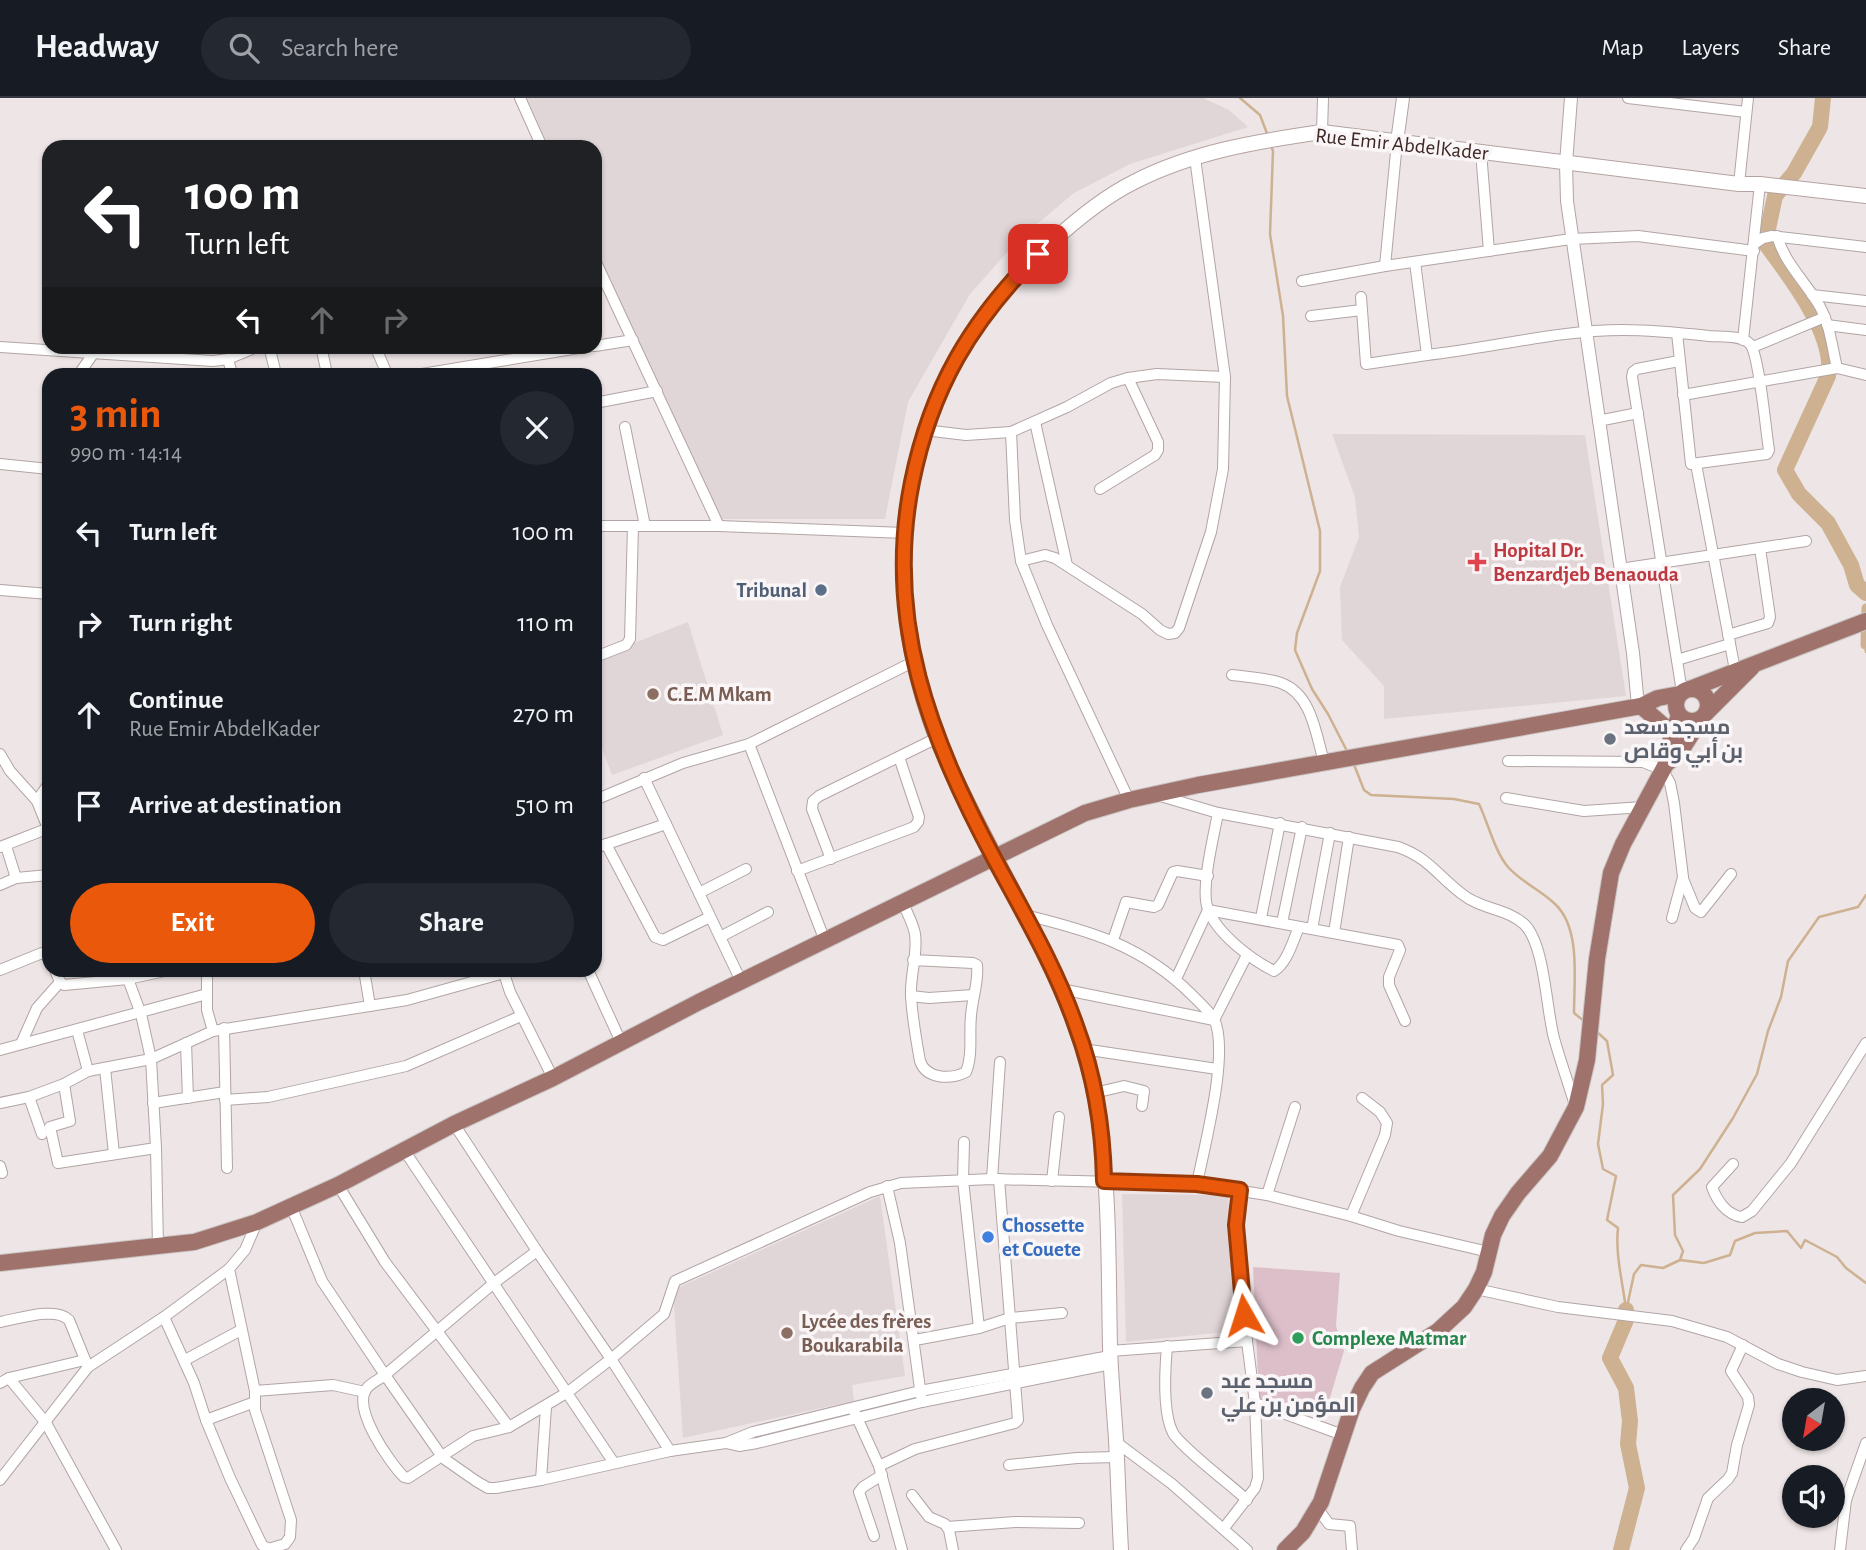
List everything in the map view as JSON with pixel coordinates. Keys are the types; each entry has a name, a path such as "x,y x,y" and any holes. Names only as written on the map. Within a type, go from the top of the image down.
{"main road":[{"name":"Rue Emir AbdelKader","path":"1121,1550 1110,1357 1104,1157 1094,1093 1077,1027 1061,989 937,738 914,662 906,620 903,562 906,511 918,451 934,402 979,321 1002,290 1076,221 1132,183 1195,158 1256,143 1322,132 1739,184 1866,196"},
{"path":"0,1263 158,1247 219,1235 257,1222 338,1185 741,981 1085,813 1155,794 1639,706 1684,692 1866,621"},
{"path":"1665,767 1679,754 1704,716 1758,663"},
{"path":"1684,692 1675,704 1679,715 1687,721 1704,716"},
{"path":"1684,692 1704,694 1708,703 1704,716"},
{"path":"1639,706 1656,714 1679,715"},
{"path":"1639,706 1672,733"},
{"path":"1285,1550 1303,1532 1318,1509 1352,1409 1373,1373 1438,1331 1464,1307 1476,1289 1493,1235 1502,1216 1550,1156 1576,1107 1587,1060 1597,959 1611,873 1623,844 1665,767 1679,715"}],"street":[{"path":"520,98 539,140"},
{"path":"1322,132 1323,98"},
{"path":"1385,266 1403,98"},
{"path":"1571,98 1566,163 1571,239 1639,706"},
{"path":"1628,98 1685,101 1746,112"},
{"path":"1739,184 1748,98"},
{"path":"1482,152 1489,251"},
{"path":"1021,561 1045,555 1067,565 1168,634 1175,633 1183,617 1211,532 1223,469 1225,377 1195,158"},
{"path":"1743,340 1760,184"},
{"path":"1302,281 1571,239 1638,236 1755,245 1774,236 1866,247"},
{"path":"1774,236 1784,257 1812,295 1821,320 1832,369"},
{"path":"1415,262 1426,355"},
{"path":"602,275 719,526"},
{"path":"1812,295 1866,302"},
{"path":"1361,297 1366,364 1585,332 1623,330 1677,333 1743,340 1753,347 1769,450 1767,454 1696,464 1691,462 1677,333"},
{"path":"1311,316 1362,310"},
{"path":"1753,347 1821,320 1866,330"},
{"path":"602,345 633,340"},
{"path":"0,347 42,350"},
{"path":"83,368 93,354 213,361 240,354"},
{"path":"459,368 544,354"},
{"path":"228,359 230,368"},
{"path":"1679,360 1633,372 1684,692"},
{"path":"1683,395 1832,369 1866,375"},
{"path":"925,430 966,435 1012,432 1111,383 1128,378 1157,374 1225,377"},
{"path":"1100,489 1155,455 1158,450 1157,442 1128,378"},
{"path":"602,402 657,391"},
{"path":"1598,421 1638,413"},
{"path":"1035,422 1067,565"},
{"path":"625,426 645,526"},
{"path":"1012,432 1015,520 1021,561 1047,625 1129,800"},
{"path":"0,464 42,468"},
{"path":"1696,464 1735,670"},
{"path":"602,526 719,526 905,533"},
{"path":"602,654 626,645 630,639 633,526"},
{"path":"1620,569 1805,541"},
{"path":"1677,660 1768,623 1770,617 1760,548"},
{"path":"0,590 42,593"},
{"path":"602,797 683,762 749,744 914,662"},
{"path":"1232,675 1280,683 1291,688 1308,708 1330,761"},
{"path":"831,859 812,808 813,801 937,738"},
{"path":"749,744 825,941"},
{"path":"0,754 10,771 37,801 42,813"},
{"path":"797,871 914,827 919,817 899,757"},
{"path":"1508,761 1643,762 1665,767 1674,803 1682,877 1695,908 1701,912 1731,874"},
{"path":"644,778 741,981"},
{"path":"37,801 42,794"},
{"path":"1155,794 1218,813 1398,847 1414,853 1428,863 1462,895 1479,906 1513,917 1525,925 1535,941 1553,1036 1576,1107"},
{"path":"1506,799 1584,811 1643,807"},
{"path":"1218,813 1205,891 1208,910 1225,934 1247,955 1275,971 1279,969 1299,927"},
{"path":"1261,918 1280,823"},
{"path":"602,846 666,824"},
{"path":"1282,923 1302,827"},
{"path":"16,878 3,846 42,832"},
{"path":"1312,929 1330,833"},
{"path":"1334,933 1349,837"},
{"path":"607,844 659,940 710,917"},
{"path":"699,893 747,869"},
{"path":"1113,940 1126,902 1154,907 1158,905 1173,872 1208,876"},
{"path":"0,885 16,878 42,875"},
{"path":"1672,918 1682,877"},
{"path":"903,903 915,934 913,960 911,996 914,1030 923,1070 932,1076 960,1075 966,1072 968,1067 973,995 978,975 976,965 913,960"},
{"path":"1208,910 1398,946 1400,950 1389,977 1389,985 1405,1021"},
{"path":"1176,979 1208,910"},
{"path":"720,937 768,912"},
{"path":"1026,915 1084,929 1113,940 1155,963 1176,979 1214,1020 1218,1039 1217,1069 1197,1184"},
{"path":"0,970 42,953"},
{"path":"1214,1020 1247,955"},
{"path":"58,977 66,986 137,977"},
{"path":"207,977 207,1010 219,1030 225,1096 227,1168"},
{"path":"365,977 370,1006"},
{"path":"0,1103 29,1097 64,1084 88,1071 151,1059 219,1030 407,1000 487,977"},
{"path":"506,977 521,1016 553,1078"},
{"path":"591,977 621,1042"},
{"path":"128,979 141,1014 151,1059 158,1247"},
{"path":"21,1044 37,1008 60,982"},
{"path":"1061,989 1214,1020"},
{"path":"0,1050 207,995"},
{"path":"911,996 929,998 973,995"},
{"path":"153,1103 225,1096 268,1097 406,1066 521,1016"},
{"path":"77,1030 88,1071"},
{"path":"186,1043 188,1098"},
{"path":"1732,1164 1712,1187 1724,1207 1731,1214 1742,1217 1752,1211 1791,1163 1866,1043"},
{"path":"1083,1049 1217,1069"},
{"path":"874,1536 859,1492 881,1470 915,1449 1017,1422 1020,1415 995,1179 1000,1062"},
{"path":"105,1068 114,1154"},
{"path":"64,1084 70,1121 50,1127 58,1163 156,1148"},
{"path":"1094,1093 1124,1086 1144,1091 1142,1105"},
{"path":"29,1097 42,1134"},
{"path":"1351,1216 1385,1135 1387,1123 1380,1112 1362,1098"},
{"path":"1267,1195 1295,1107"},
{"path":"1052,1181 1059,1117"},
{"path":"454,1124 670,1451"},
{"path":"964,1142 963,1181 979,1328"},
{"path":"404,1150 614,1463"},
{"path":"537,1251 494,1283 365,1392 365,1417 401,1475 408,1478 443,1458 473,1436 509,1427 568,1392 664,1314 675,1281 887,1186 995,1179 1197,1184 1267,1195 1489,1252"},
{"path":"338,1185 386,1262 509,1427"},
{"path":"887,1186 901,1243 921,1396"},
{"path":"1224,1528 1247,1500 1258,1478 1255,1403 1238,1262 1236,1225 1240,1190"},
{"path":"291,1206 322,1281 385,1375 443,1458 488,1488 541,1480 670,1451 726,1443 739,1446 757,1443 854,1412 1110,1357 1167,1346 1247,1341"},
{"path":"5,1380 87,1364 164,1317 229,1269 245,1250 257,1222"},
{"path":"164,1317 185,1360 206,1420 262,1545 268,1549 285,1544 290,1536 291,1520 255,1397 229,1269"},
{"path":"1476,1289 1558,1307 1672,1321 1708,1329 1778,1363 1819,1377 1837,1380 1866,1376"},
{"path":"915,1340 979,1328 1010,1318 1062,1313"},
{"path":"0,1322 60,1314 69,1320 87,1364"},
{"path":"185,1360 242,1330"},
{"path":"1686,1550 1694,1538 1709,1498 1732,1473 1749,1405 1748,1397 1731,1371 1743,1345"},
{"path":"1167,1346 1165,1372 1168,1417 1174,1436 1247,1500"},
{"path":"0,1480 46,1423 87,1364"},
{"path":"5,1380 46,1423 116,1550"},
{"path":"206,1420 255,1397 333,1385 365,1392"},
{"path":"1255,1403 1343,1435"},
{"path":"541,1480 545,1407"},
{"path":"854,1412 881,1470 902,1550"},
{"path":"1840,1550 1846,1500 1866,1443"},
{"path":"1009,1465 1077,1458 1117,1450 1172,1484 1247,1550"},
{"path":"912,1495 929,1517 947,1527 1015,1522 1079,1524"},
{"path":"1318,1509 1329,1524 1350,1526 1352,1550"},
{"path":"947,1527 953,1550"}],"shaded area":[{"path":"523,98 1203,98 1229,110 1248,127 1130,164 1074,193 1019,239 970,294 908,402 885,519 717,519 602,269 602,140 543,140"},
{"name":"Hopital Dr. Benzardjeb Benaouda","path":"1332,434 1585,435 1626,696 1384,719 1384,686 1342,640 1340,587 1359,537 1355,497"},
{"name":"C.E.M Mkam","path":"688,622 723,735 612,775 602,749 602,655"},
{"path":"1122,1194 1228,1195 1237,1331 1126,1342"},
{"name":"Lycée des frères Boukarabila","path":"880,1196 905,1376 852,1385 854,1401 683,1438 673,1290"},
{"name":"Complexe Matmar","path":"1253,1267 1340,1273 1336,1326 1344,1351 1325,1414 1259,1398"}],"waterway":[{"path":"1240,98 1260,115 1268,136"},
{"path":"1823,98 1820,127 1794,173 1775,196 1765,243 1809,306 1825,343 1829,360 1828,376 1785,470 1799,494 1828,523 1851,565 1857,585 1866,593"},
{"path":"1271,146 1270,234 1283,316 1287,396 1320,531 1320,571 1297,633 1295,650 1312,689 1348,753"},
{"path":"1865,645 1866,608"},
{"path":"1865,645 1866,652"},
{"path":"1353,762 1364,790 1371,795 1454,799 1479,804 1503,861 1519,877 1555,904 1563,914 1569,927 1574,955 1574,1013 1584,1021"},
{"path":"1680,1260 1683,1251 1675,1235 1673,1195 1700,1169 1757,1074 1768,1031 1781,997 1788,961 1819,917 1858,907 1866,895"},
{"path":"1597,1032 1607,1041 1613,1075 1602,1085 1603,1104 1598,1144 1603,1169 1616,1176 1607,1220 1618,1228 1618,1259 1626,1310"},
{"path":"1627,1307 1634,1274 1641,1265 1663,1268 1680,1260 1704,1263 1730,1255 1735,1241 1755,1233 1787,1231 1801,1248 1805,1240 1837,1257 1846,1268 1866,1283"},
{"path":"1621,1550 1637,1488 1628,1444 1630,1421 1626,1388 1610,1358 1626,1320 1626,1310"}],"place":[{"name":"Hopital Dr. Benzardjeb Benaouda","path":"1477,562"},
{"name":"Tribunal","path":"821,590"},
{"name":"C.E.M Mkam","path":"653,694"},
{"name":"مسجد سعد بن أبي وقاص","path":"1610,739"},
{"name":"Chossette et Couete","path":"988,1237"},
{"name":"Lycée des frères Boukarabila","path":"787,1333"},
{"name":"Complexe Matmar","path":"1298,1338"},
{"name":"مسجد عبد المؤمن بن علي","path":"1207,1393"}],"route":[{"path":"1038,254 1002,290 979,321 934,402 918,451 906,511 903,562 906,620 914,662 937,738 994,858 1049,961 1077,1027 1093,1087 1104,1157 1104,1181 1197,1184 1240,1190 1236,1225 1244,1315"}]}
